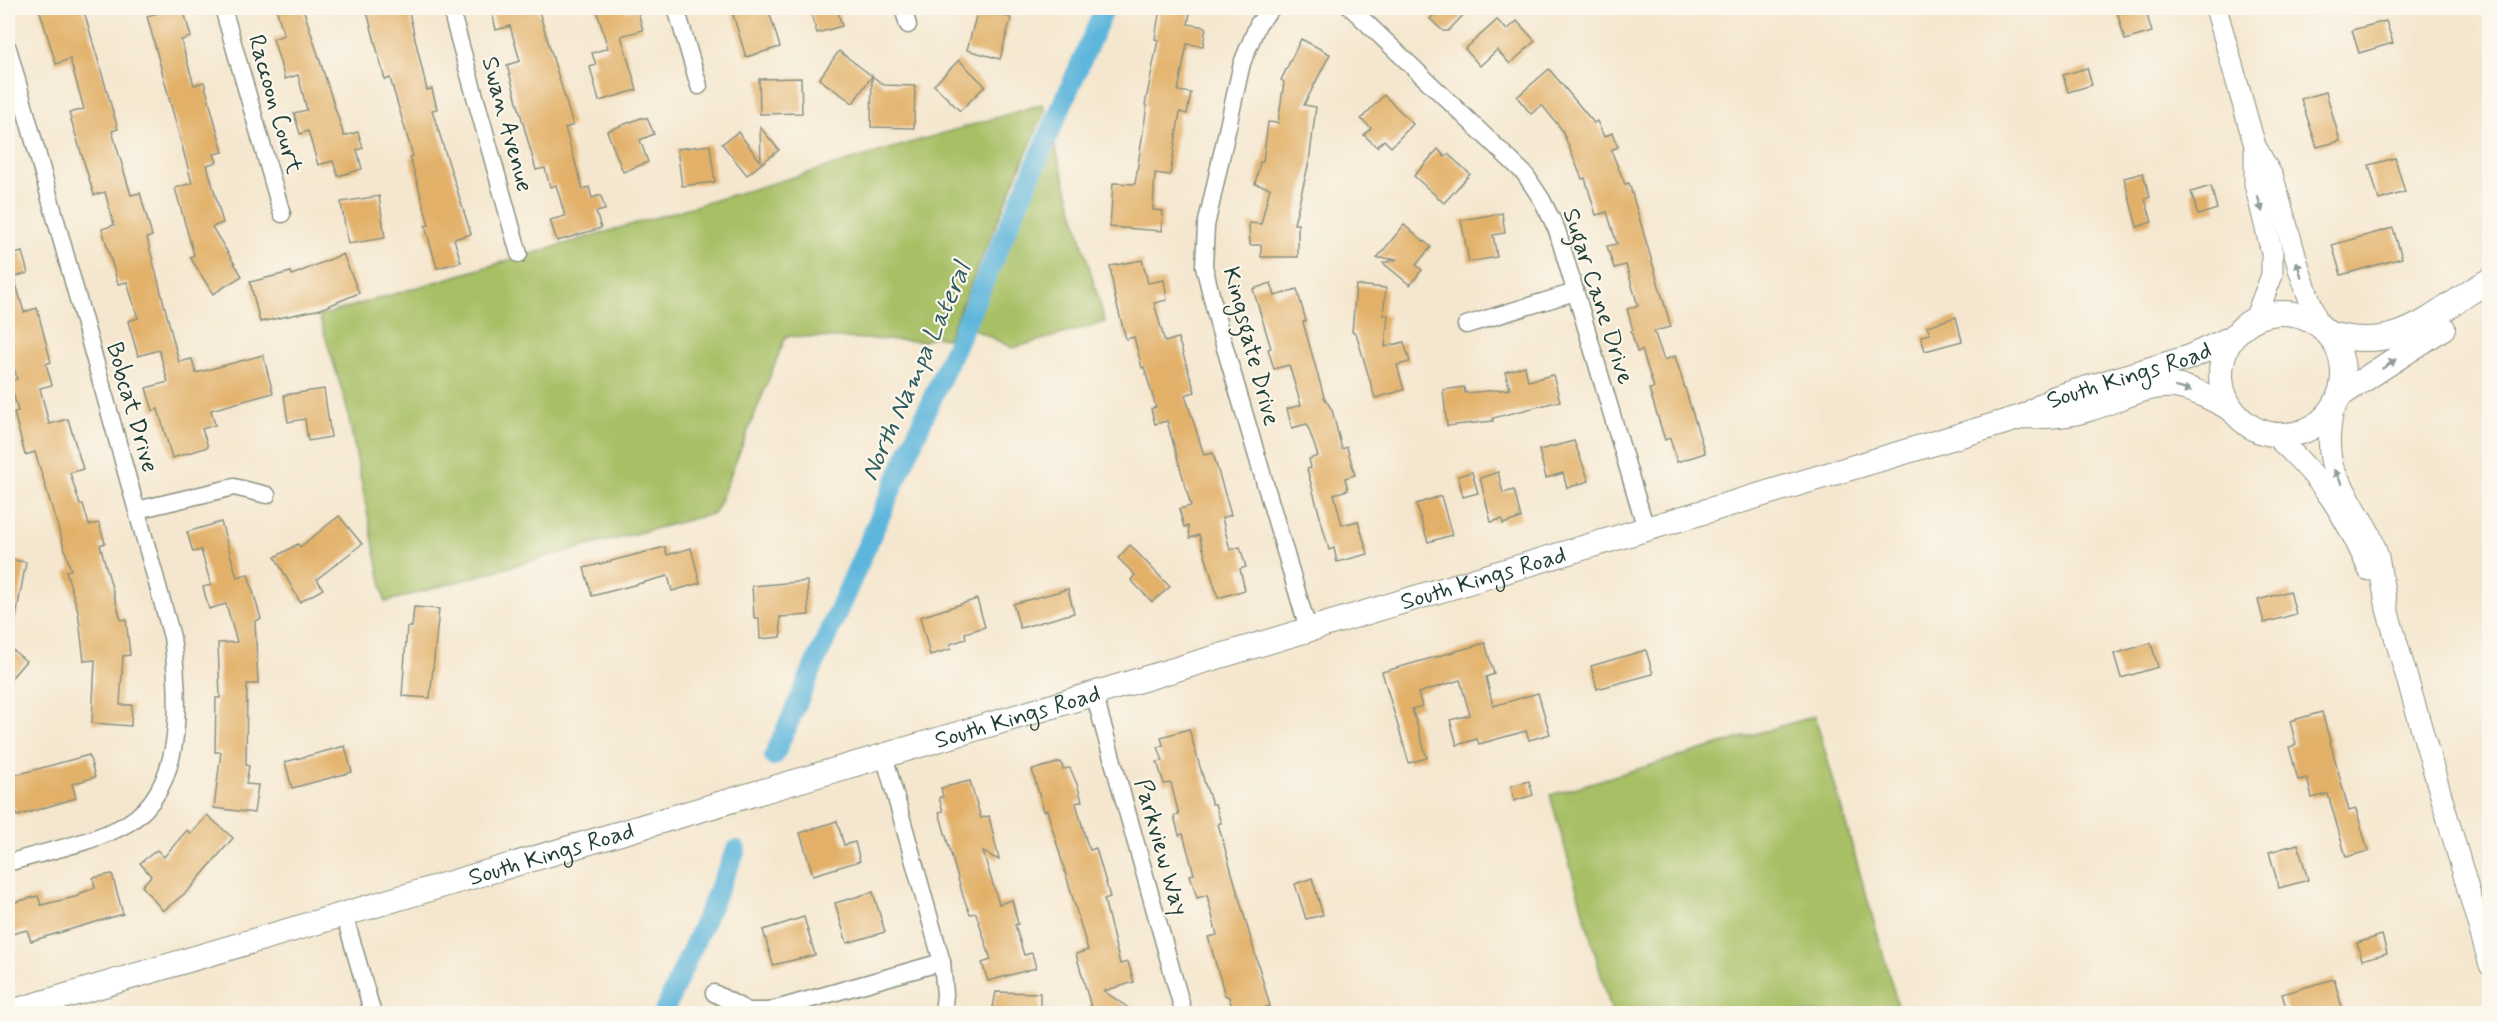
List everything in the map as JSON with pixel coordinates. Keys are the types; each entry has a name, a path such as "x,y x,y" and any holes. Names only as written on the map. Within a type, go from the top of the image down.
{"main road":[{"path":"2323,329 2337,347 2342,363 2343,380 2336,402 2322,422 2292,435 2275,435 2258,431 2242,421 2230,408 2222,390 2221,371 2224,352 2232,338 2255,319 2271,314 2287,313 2304,316 2323,329 2359,340 2389,339 2415,327 2490,280"},
{"path":"2336,402 2490,298"},
{"name":"South Kings Road","path":"8,1013 1094,694 2025,416 2055,398 2187,358 2232,338"},
{"name":"South Kings Road","path":"2025,416 2061,417 2091,409 2145,388 2162,386 2187,389 2230,408"}],"street":[{"name":"Raccoon Court","path":"223,8 282,214"},
{"name":"Swan Avenue","path":"454,8 454,21 519,254"},
{"path":"676,8 699,86"},
{"path":"903,8 908,25"},
{"name":"Kingsgate Drive","path":"1272,8 1258,24 1242,63 1206,226 1204,266 1220,331 1308,629"},
{"name":"Sugar Cane Drive","path":"1351,8 1525,174 1542,200 1557,230 1646,529"},
{"path":"2216,8 2254,146 2255,184 2272,253 2272,275 2255,319"},
{"name":"Bobcat Drive","path":"8,48 172,636 176,661 175,733 163,783 143,810 118,829 8,863"},
{"path":"2254,146 2273,178 2300,272 2323,329"},
{"path":"1466,325 1575,292"},
{"path":"2336,402 2328,436 2331,460 2370,534 2378,558 2387,609 2490,965"},
{"path":"2275,435 2312,471 2340,508 2387,609"},
{"path":"137,510 234,487 267,495"},
{"name":"Parkview Way","path":"1094,694 1184,1014"},
{"path":"884,755 942,962 945,994 943,1014"},
{"path":"344,914 373,1014"},
{"path":"714,993 748,1011 769,1011 942,962"}],"green space":[{"path":"1043,104 1045,110 947,339 935,336 924,341 786,336 715,513 385,602 346,404 319,316"},
{"path":"1054,143 1105,322 1013,348 973,329"},
{"path":"1815,716 1900,1013 1612,1013 1550,795"}],"building":[{"path":"39,8 83,8 118,129 112,131 131,195 140,193 152,236 147,238 179,362 192,359 196,373 263,355 273,393 211,410 215,425 202,429 208,447 172,458 158,409 153,411 146,388 168,382 159,350 138,356 128,321 138,318 127,282 118,284 102,229 114,225 105,192 94,195 69,113 84,109 70,59 56,64"},
{"path":"183,8 191,37 181,40 194,85 204,82 223,152 214,154 217,162 207,165 223,223 212,227 242,276 213,294 190,257 194,255 175,188 192,183 147,16"},
{"path":"276,8 303,8 344,136 358,132 363,148 357,150 362,169 338,176 333,161 318,165 308,131 300,134 294,113 307,110 298,75 285,79 273,39 284,35"},
{"path":"366,8 408,8 427,90 432,89 437,109 432,110 471,234 454,239 461,262 437,268 425,226 429,225 410,157 413,156 390,78 385,80"},
{"path":"491,8 538,8 573,125 565,128 583,189 589,187 592,198 601,195 605,210 596,212 601,228 557,241 550,220 565,216 556,185 550,187 545,168 536,170 507,65 520,61 510,26 496,30"},
{"path":"596,8 624,8 625,12 637,9 643,30 621,36 637,90 599,101 590,67 596,65 592,53 608,48"},
{"path":"731,8 768,8 780,47 746,57"},
{"path":"809,8 837,8 842,26 817,33"},
{"path":"1160,8 1191,8 1188,24 1206,27 1203,46 1187,44 1178,91 1191,93 1187,114 1180,112 1170,175 1155,173 1153,210 1163,211 1162,231 1110,227 1113,183 1135,184 1147,106 1145,105 1158,40 1155,39"},
{"path":"1441,8 1470,8 1448,31 1443,31 1430,19"},
{"path":"2116,8 2145,8 2152,32 2125,40"},
{"path":"978,9 1011,18 1000,59 967,50"},
{"path":"1497,20 1507,30 1517,21 1535,41 1510,64 1497,50 1480,66 1465,49"},
{"path":"2386,21 2393,43 2359,53 2352,30"},
{"path":"1301,39 1330,54 1304,105 1316,107 1309,162 1294,224 1298,224 1298,257 1261,257 1261,245 1250,245 1249,223 1261,224 1270,188 1255,184 1260,162 1263,162 1268,122 1278,123 1284,82 1281,80"},
{"path":"839,51 884,85 915,86 914,128 871,127 872,76 853,103 819,79"},
{"path":"959,60 985,86 960,111 934,85"},
{"path":"2087,68 2092,85 2068,92 2063,75"},
{"path":"1549,69 1594,123 1597,121 1604,137 1612,133 1618,147 1611,150 1625,184 1629,183 1671,327 1654,331 1664,360 1675,356 1705,453 1677,462 1670,438 1665,440 1649,389 1654,388 1642,350 1637,352 1631,331 1633,330 1627,309 1638,306 1626,265 1614,268 1607,246 1617,244 1607,212 1596,215 1585,178 1582,179 1562,130 1542,105 1531,114 1517,97"},
{"path":"801,78 802,113 760,114 759,79"},
{"path":"2326,92 2340,141 2317,147 2301,99"},
{"path":"1384,95 1413,124 1391,147 1384,140 1377,147 1364,135 1371,128 1361,119"},
{"path":"641,118 647,118 654,134 640,140 648,162 623,172 607,131"},
{"path":"760,127 779,150 747,175 722,144 738,132 761,162"},
{"path":"710,145 715,182 682,186 677,149"},
{"path":"1438,149 1445,157 1448,154 1470,174 1444,203 1414,176"},
{"path":"2395,158 2405,192 2379,200 2369,165"},
{"path":"2143,173 2150,197 2145,199 2152,222 2137,227 2124,178"},
{"path":"2211,186 2217,209 2198,215 2191,192"},
{"path":"379,196 385,238 348,244 341,202"},
{"path":"1502,213 1505,233 1493,235 1497,257 1469,262 1461,220"},
{"path":"1404,225 1431,247 1416,265 1422,270 1410,285 1383,263 1397,259 1377,258"},
{"path":"2393,228 2402,258 2341,275 2332,245"},
{"path":"22,252 28,273 14,277 24,312 37,308 51,362 46,364 52,385 40,388 49,424 68,419 83,469 70,473 89,525 99,523 105,543 100,545 121,620 126,619 130,655 123,656 120,705 132,705 131,726 92,723 95,660 84,661 78,611 66,571 71,570 35,452 25,455 14,412 18,411 10,381 17,379 8,346 8,256"},
{"path":"343,254 359,293 321,309 260,322 250,282 291,272 292,275"},
{"path":"1142,260 1148,283 1164,280 1167,300 1154,303 1165,342 1178,338 1195,392 1185,395 1204,455 1213,453 1231,515 1222,518 1230,550 1240,547 1246,567 1240,569 1245,590 1218,598 1199,535 1190,538 1188,526 1184,527 1179,509 1191,506 1167,421 1155,424 1151,409 1156,407 1144,367 1142,368 1134,337 1126,339 1115,298 1110,266"},
{"path":"1271,283 1275,296 1297,289 1306,321 1303,322 1324,397 1332,410 1342,449 1347,447 1355,475 1345,478 1348,490 1334,494 1342,525 1358,521 1368,554 1337,562 1334,548 1329,550 1307,469 1311,468 1309,459 1318,456 1307,424 1292,428 1287,409 1301,405 1289,365 1274,369 1268,349 1271,348 1253,289"},
{"path":"1356,285 1386,288 1383,315 1388,315 1385,347 1404,342 1410,362 1397,365 1404,390 1375,398 1356,333 1352,332"},
{"path":"1956,317 1962,341 1925,351 1921,336 1930,334 1927,326"},
{"path":"1525,366 1528,381 1553,375 1560,401 1493,418 1493,421 1447,426 1443,390 1464,387 1465,393 1510,389 1505,372"},
{"path":"324,389 331,437 308,441 305,419 288,422 284,395"},
{"path":"1574,441 1589,481 1567,488 1563,473 1546,478 1539,450"},
{"path":"1472,472 1478,493 1463,497 1458,476"},
{"path":"1498,472 1503,493 1514,490 1521,518 1503,524 1502,519 1491,522 1480,478"},
{"path":"1441,496 1452,535 1428,542 1416,504"},
{"path":"339,516 362,544 317,579 323,589 300,602 275,557 298,544 300,547"},
{"path":"221,522 237,577 248,574 261,619 255,621 258,684 247,684 246,765 249,766 246,784 258,785 254,813 214,808 221,752 215,752 216,698 220,698 218,643 237,642 226,604 209,609 203,587 211,585 201,550 193,552 187,532"},
{"path":"1130,545 1170,587 1152,602 1131,580 1135,575 1118,558"},
{"path":"665,547 667,555 691,548 700,583 672,591 668,576 592,596 584,568"},
{"path":"8,559 26,562 15,622 8,622"},
{"path":"807,581 809,615 780,617 781,637 760,639 759,618 754,618 752,586"},
{"path":"1068,589 1074,613 1020,628 1013,604"},
{"path":"2290,591 2296,614 2264,623 2258,600"},
{"path":"977,599 985,627 965,633 966,639 950,644 951,649 930,655 920,617"},
{"path":"414,607 439,609 430,698 402,696 407,627 412,627"},
{"path":"1485,643 1494,674 1486,677 1493,706 1538,693 1550,734 1529,740 1526,731 1479,744 1477,739 1457,745 1450,720 1470,715 1460,680 1418,693 1422,706 1412,709 1427,758 1409,763 1382,672"},
{"path":"2151,643 2158,667 2121,678 2114,654"},
{"path":"8,646 26,661 8,682"},
{"path":"1646,650 1653,674 1597,689 1591,666"},
{"path":"2322,712 2349,811 2356,809 2368,851 2346,857 2328,794 2312,798 2307,778 2298,780 2289,747 2296,745 2290,721"},
{"path":"1189,729 1205,784 1221,823 1218,824 1270,1006 1246,1014 1241,1014 1239,1006 1232,1008 1229,997 1225,995 1208,937 1217,935 1207,895 1197,898 1190,875 1194,874 1183,834 1179,835 1174,816 1179,815 1171,783 1164,784 1157,762 1163,761 1158,747 1163,745 1161,737"},
{"path":"345,746 352,772 292,788 285,762"},
{"path":"89,755 95,777 72,784 76,798 17,816 14,806 8,808 8,777"},
{"path":"1061,762 1063,769 1070,768 1077,784 1082,801 1076,803 1086,840 1090,850 1096,848 1110,897 1104,899 1120,964 1128,962 1134,982 1104,991 1137,1014 1093,1014 1076,954 1088,950 1047,810 1044,811 1032,770"},
{"path":"970,781 981,818 989,816 999,860 983,852 999,904 1012,900 1018,924 1015,925 1024,955 1032,953 1036,968 988,981 982,963 991,960 976,913 970,914 963,896 939,812 943,811 939,798 943,796 941,788"},
{"path":"1529,781 1533,795 1514,801 1511,786"},
{"path":"207,815 233,838 189,890 163,911 142,886 151,876 140,863 157,850 164,857 187,830 191,834"},
{"path":"837,821 844,845 855,842 860,861 813,875 800,833"},
{"path":"2298,844 2308,880 2279,888 2269,852"},
{"path":"112,874 123,914 31,941 27,930 8,935 8,904 38,896 41,905 79,896 78,894 95,888 93,878"},
{"path":"1312,878 1323,915 1306,919 1295,884"},
{"path":"873,892 885,932 847,943 835,903"},
{"path":"804,917 815,955 773,965 763,930"},
{"path":"2382,935 2387,953 2362,960 2357,943"},
{"path":"2334,979 2344,1014 2288,1014 2282,994"},
{"path":"996,992 1040,993 1040,1014 992,1012"}],"waterway":[{"name":"North Nampa Lateral","path":"774,756 1105,8"},
{"name":"North Nampa Lateral","path":"663,1014 736,850"}]}
